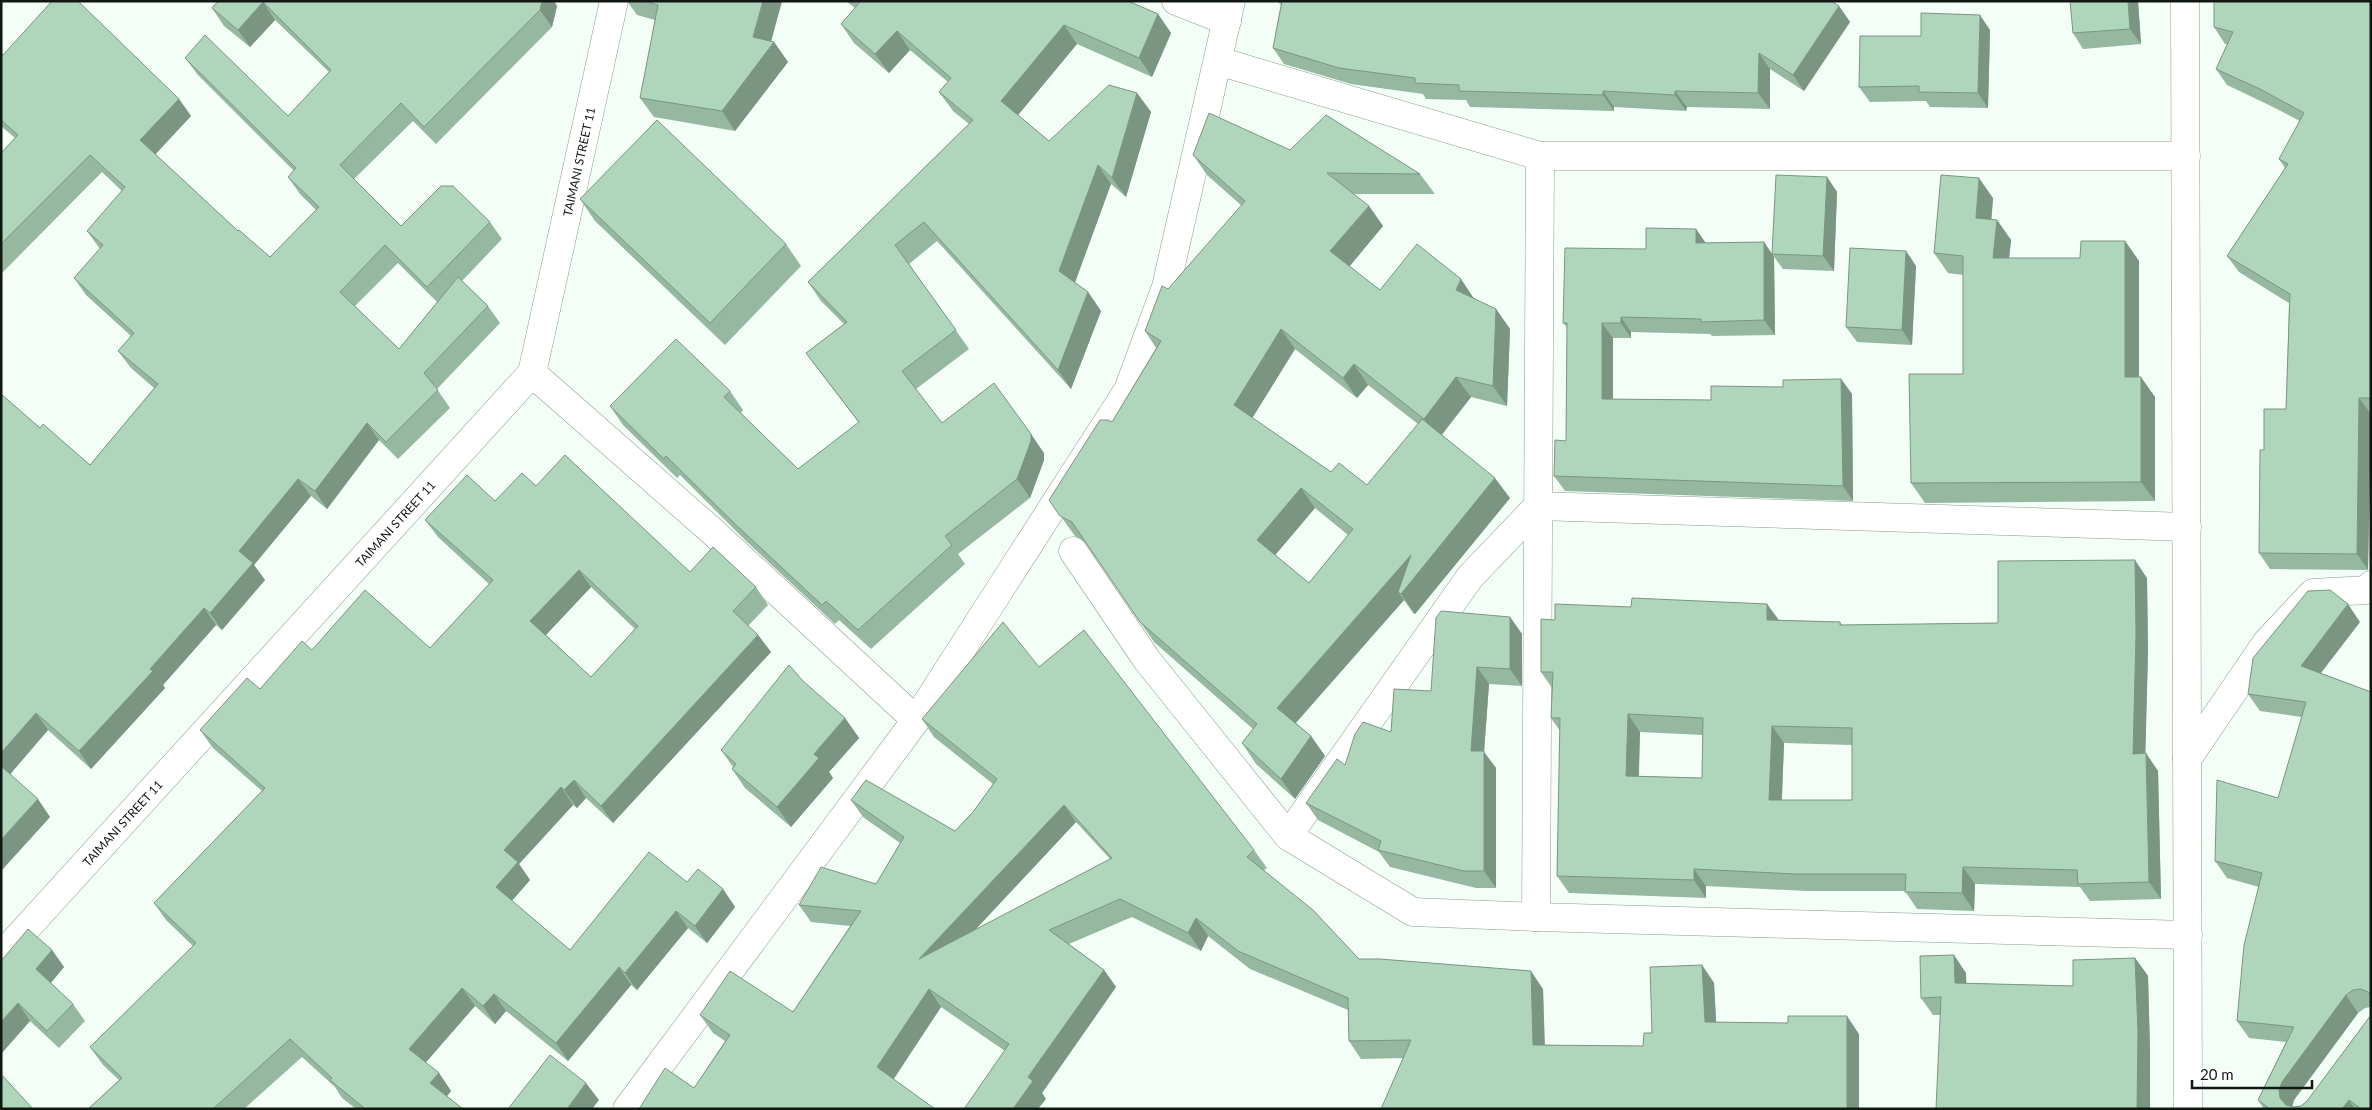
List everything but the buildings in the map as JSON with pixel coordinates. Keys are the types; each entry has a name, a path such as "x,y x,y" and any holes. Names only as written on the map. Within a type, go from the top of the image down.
{"street":[{"name":"TAIMANI STREET 11","path":"1,956 532,373 614,1"},
{"path":"627,1109 916,720 1128,390 1166,287 1229,11 1176,1"},
{"path":"2185,1 2188,1109"},
{"path":"1218,61 1540,156 2186,156"},
{"path":"1536,917 1540,156"},
{"path":"532,373 713,532 916,720"},
{"path":"1288,836 1470,577 1538,506 2187,527"},
{"path":"1073,551 1147,660 1288,836 1413,912 2188,935"},
{"path":"2187,759 2267,642 2313,593 2366,590 2371,585"}]}
